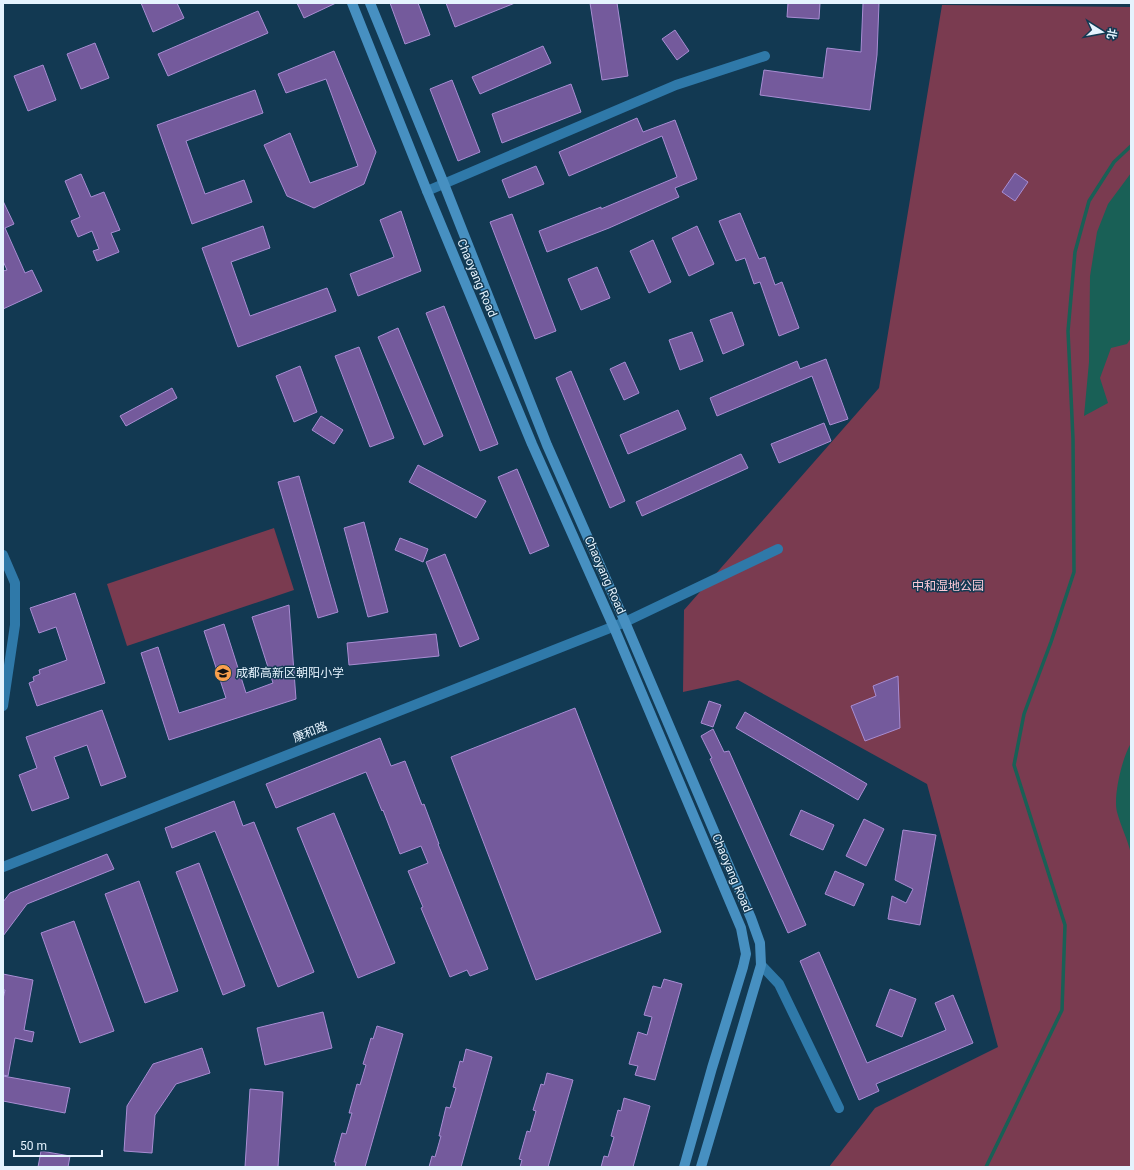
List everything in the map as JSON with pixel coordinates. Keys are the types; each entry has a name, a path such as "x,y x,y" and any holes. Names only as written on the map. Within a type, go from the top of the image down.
{"main road":[{"name":"Chaoyang Road","path":"352,3 427,191 532,444 614,627 741,928 746,954 743,967 684,1167"},
{"name":"Chaoyang Road","path":"370,3 444,184 547,445 752,918 760,943 761,965 701,1167"}],"street":[{"path":"427,191 676,85 765,56"},
{"name":"康和路","path":"3,867 614,627 778,549"},
{"path":"3,555 16,584 15,625 3,706"},
{"path":"761,965 779,984 839,1108"}],"green space":[{"name":"中和湿地公园","path":"942,5 1131,7 1131,1167 829,1167 875,1108 998,1047 927,784 738,680 683,692 684,610 879,388"},
{"path":"274,528 294,590 127,646 107,584"}],"shaded area":[{"path":"1131,173 1131,338 1127,344 1111,348 1100,378 1108,403 1084,416 1089,362 1090,276 1097,232 1108,204"},
{"path":"1131,743 1131,854 1117,812 1116,797 1124,758"}],"building":[{"path":"141,3 177,3 184,18 153,32"},
{"path":"297,3 336,3 304,18"},
{"path":"390,3 418,3 430,35 405,44"},
{"path":"446,3 515,3 455,27"},
{"path":"590,3 617,3 628,76 602,80"},
{"path":"788,3 820,3 819,19 787,17"},
{"path":"863,3 879,3 877,55 870,110 760,95 764,70 823,78 827,48 861,52"},
{"path":"258,11 268,33 168,76 158,54"},
{"path":"675,30 689,51 677,60 662,39"},
{"path":"95,43 109,78 81,89 67,54"},
{"path":"543,46 551,63 480,94 472,77"},
{"path":"334,51 376,152 364,184 314,208 287,196 264,145 290,133 310,183 358,166 326,79 286,93 278,74"},
{"path":"43,65 56,100 28,111 14,76"},
{"path":"452,80 480,152 458,161 430,89"},
{"path":"571,84 581,112 502,143 492,114"},
{"path":"255,90 263,113 186,141 205,194 244,180 252,202 192,224 157,125"},
{"path":"637,118 643,132 675,120 697,179 675,188 679,197 609,228 547,252 539,231 601,207 601,209 677,177 662,136 569,176 559,152"},
{"path":"536,166 544,184 509,198 502,180"},
{"path":"1015,173 1028,182 1015,201 1002,192"},
{"path":"81,174 91,197 104,192 120,230 111,233 119,252 97,261 93,251 99,249 92,231 78,237 71,221 80,217 65,181"},
{"path":"3,201 14,224 5,228 25,273 32,270 42,291 3,309 3,271 7,270 3,261"},
{"path":"401,211 421,271 358,296 350,274 394,257 380,220"},
{"path":"740,213 759,259 765,257 775,285 782,282 799,328 779,336 760,282 754,284 745,258 736,261 719,221"},
{"path":"512,214 556,331 535,339 490,222"},
{"path":"263,226 270,248 231,262 250,316 327,288 336,311 238,347 202,248"},
{"path":"697,226 714,264 689,276 672,238"},
{"path":"653,240 671,282 649,293 630,251"},
{"path":"597,267 610,298 581,310 568,279"},
{"path":"444,306 498,444 480,451 426,313"},
{"path":"732,312 744,345 723,354 710,320"},
{"path":"398,328 443,436 424,445 378,337"},
{"path":"692,332 703,361 680,370 669,340"},
{"path":"359,347 394,438 370,447 335,356"},
{"path":"826,359 848,419 830,425 812,376 717,416 710,398 797,361 800,369"},
{"path":"625,362 639,393 624,400 610,369"},
{"path":"300,366 317,412 294,422 276,376"},
{"path":"571,371 625,501 610,508 556,378"},
{"path":"172,388 177,398 126,426 120,416"},
{"path":"678,410 686,429 628,454 620,435"},
{"path":"321,416 343,430 334,444 312,430"},
{"path":"824,423 831,441 779,463 771,444"},
{"path":"741,454 748,468 642,516 636,502"},
{"path":"418,465 486,501 476,518 409,482"},
{"path":"517,469 549,546 530,554 498,477"},
{"path":"299,476 338,612 318,618 278,482"},
{"path":"364,522 388,612 368,617 344,528"},
{"path":"400,538 428,549 423,562 395,550"},
{"path":"445,554 479,639 460,647 426,562"},
{"path":"75,593 105,683 37,706 29,683 34,681 33,677 40,674 39,670 67,660 56,627 39,633 30,608"},
{"path":"289,605 296,699 169,740 141,653 158,647 179,713 226,698 204,631 224,624 246,693 273,683 252,617"},
{"path":"436,634 439,656 349,665 347,643"},
{"path":"898,676 900,728 865,741 851,706 876,696 873,686"},
{"path":"709,701 721,705 713,727 701,723"},
{"path":"575,708 661,932 536,980 451,757"},
{"path":"102,710 126,777 101,786 87,745 54,757 69,798 32,811 19,775 37,768 26,737"},
{"path":"745,712 867,784 858,800 736,728"},
{"path":"713,729 724,752 729,751 806,925 788,933 701,736"},
{"path":"380,738 391,766 405,761 422,805 424,804 438,844 488,969 470,976 467,970 450,977 421,908 423,907 408,871 428,863 421,846 400,854 366,772 276,808 266,784"},
{"path":"234,801 243,826 254,822 314,972 278,987 215,831 172,848 165,828"},
{"path":"801,810 834,825 823,850 790,835"},
{"path":"334,813 395,963 358,978 297,828"},
{"path":"864,819 884,829 866,866 846,856"},
{"path":"903,830 936,835 920,925 888,919 892,896 906,903 913,889 895,880"},
{"path":"107,854 114,869 27,904 3,936 3,902 10,893"},
{"path":"199,863 245,986 223,995 176,872"},
{"path":"835,871 864,884 854,906 825,894"},
{"path":"139,881 178,991 145,1003 105,894"},
{"path":"74,921 114,1031 80,1043 41,933"},
{"path":"819,952 867,1063 946,1030 935,1003 953,995 973,1043 876,1084 879,1091 859,1100 800,961"},
{"path":"3,974 33,980 24,1030 34,1032 32,1042 15,1038 8,1076 3,1075 3,999 5,990 3,990"},
{"path":"664,979 682,984 655,1080 635,1075 638,1066 629,1064 638,1032 647,1035 652,1017 644,1015 653,986 661,988"},
{"path":"890,989 916,999 902,1037 876,1026"},
{"path":"323,1012 332,1048 265,1065 257,1028"},
{"path":"377,1026 403,1034 365,1167 335,1167 336,1162 334,1162 342,1133 346,1134 352,1113 349,1113 357,1084 360,1085 366,1065 363,1064 371,1038 373,1039"},
{"path":"202,1048 210,1073 176,1084 155,1115 152,1153 124,1151 127,1106 153,1064"},
{"path":"466,1049 492,1057 461,1167 429,1167 432,1156 435,1157 441,1136 439,1136 446,1107 450,1108 456,1088 453,1087 460,1061 463,1062"},
{"path":"547,1073 573,1080 548,1167 520,1167 522,1160 519,1159 527,1131 530,1132 536,1111 533,1110 541,1084 544,1085"},
{"path":"3,1076 70,1088 65,1113 3,1101"},
{"path":"250,1089 283,1092 278,1167 245,1167"},
{"path":"624,1098 650,1106 633,1167 601,1167 604,1156 608,1157 614,1137 611,1136 618,1110 621,1111"},
{"path":"41,1151 70,1156 68,1167 38,1167"}],"waterway":[{"path":"986,1167 1062,1010 1065,925 1014,765 1024,714 1051,642 1074,572 1073,439 1068,331 1075,252 1089,201 1114,162 1131,146"}],"place":[{"name":"成都高新区朝阳小学","path":"223,673"}]}
